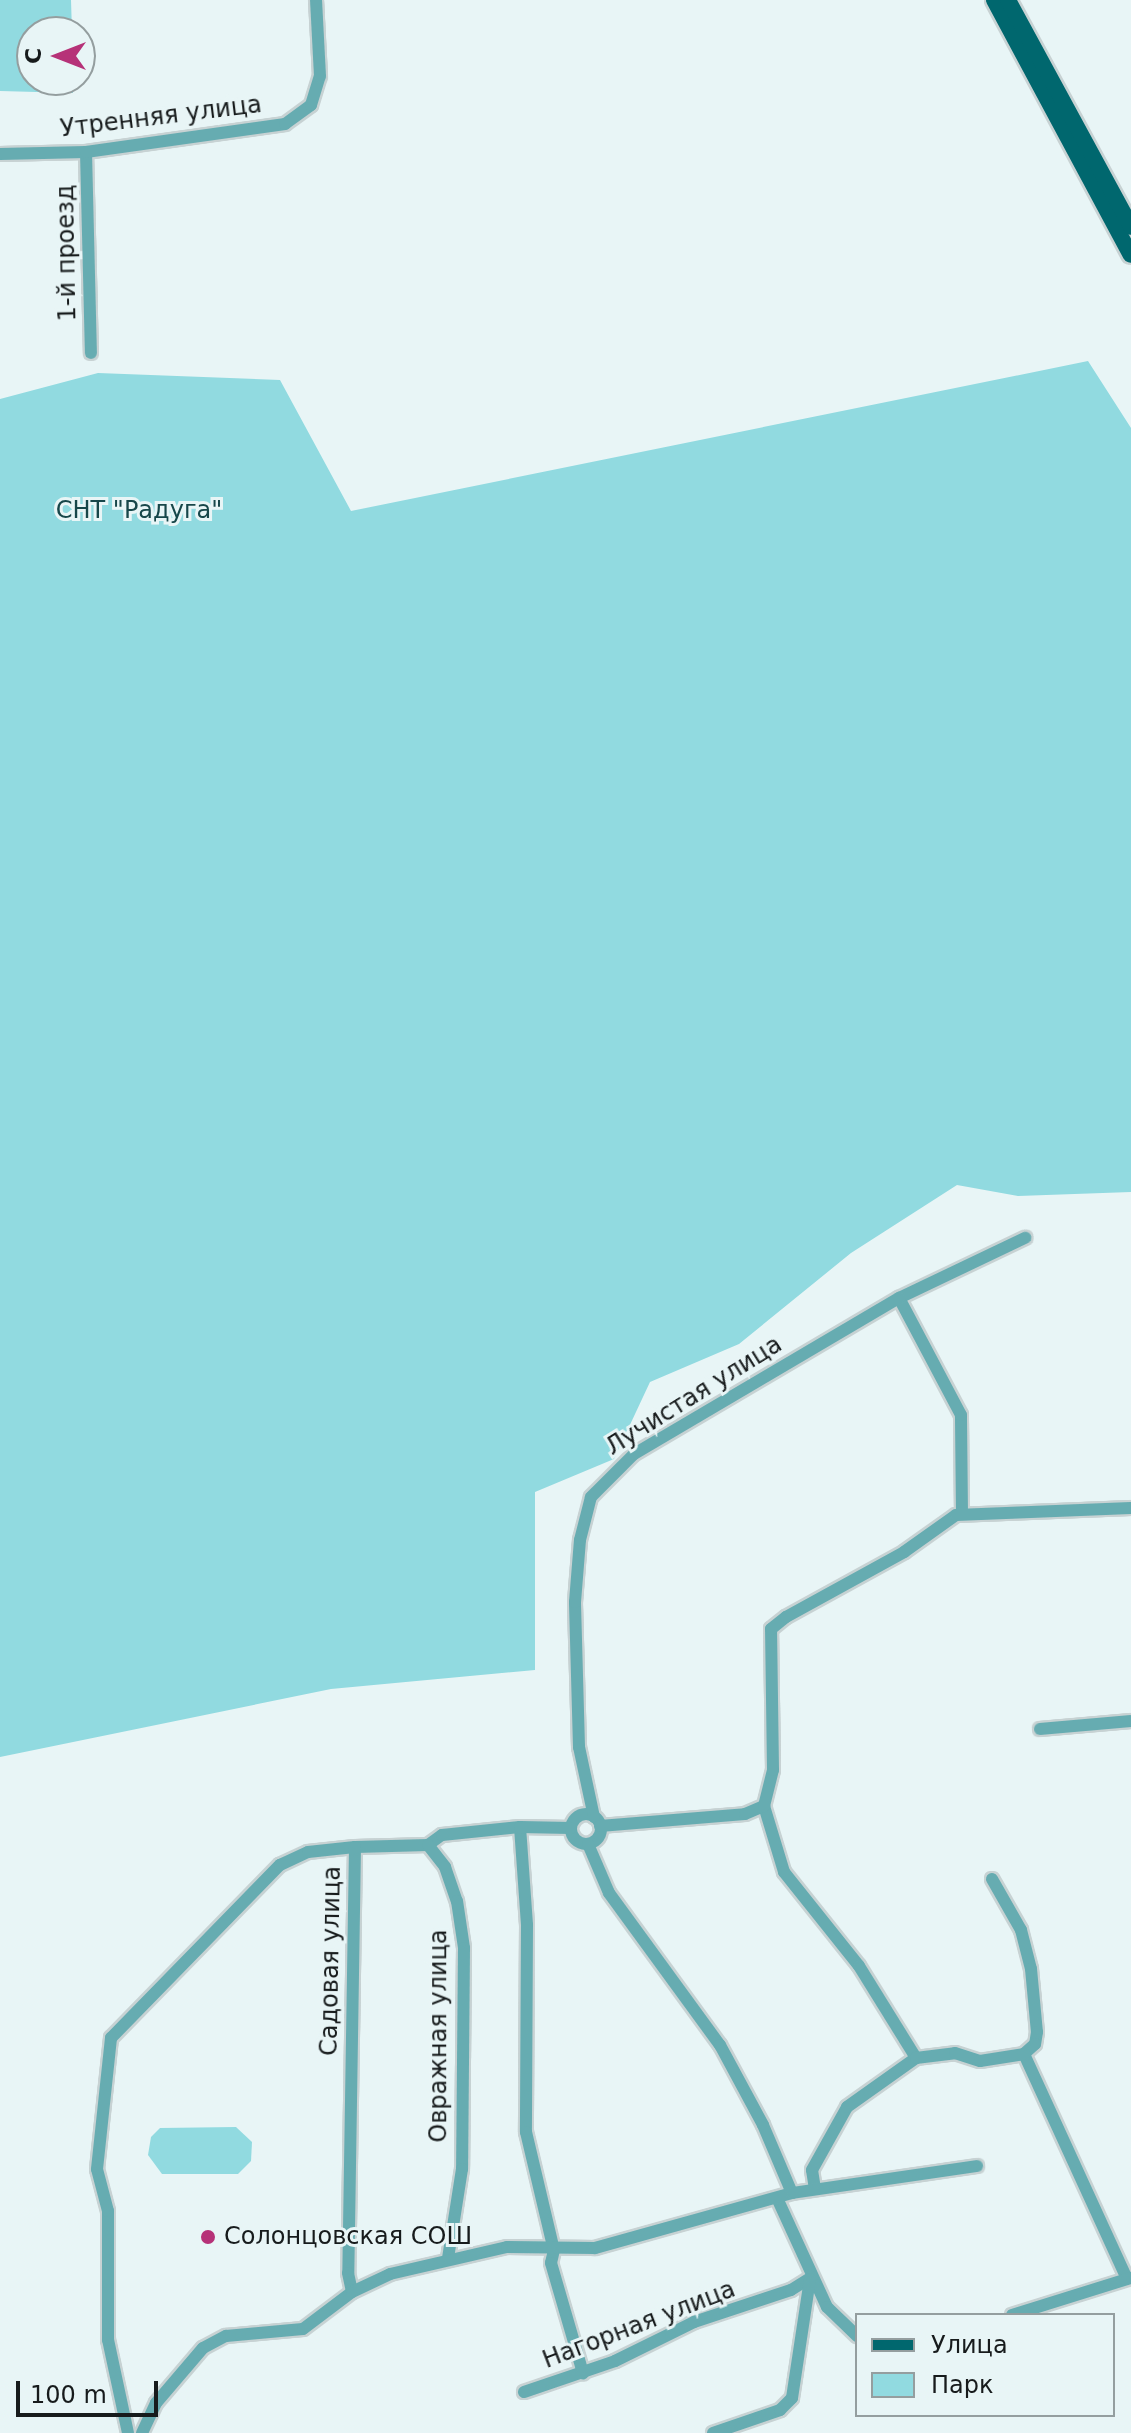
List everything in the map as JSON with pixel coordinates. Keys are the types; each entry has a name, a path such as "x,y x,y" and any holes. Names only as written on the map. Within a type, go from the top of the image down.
{"main road":[{"path":"994,0 1131,255"},
{"path":"1008,0 1131,227"}],"street":[{"name":"Утренняя улица","path":"0,154 86,152 285,124 311,105 320,76 316,0"},
{"name":"1-й проезд","path":"86,152 91,353"},
{"name":"Лучистая улица","path":"597,1822 579,1747 575,1602 580,1540 591,1497 634,1454 899,1298 1025,1238"},
{"path":"899,1298 961,1415 962,1514"},
{"path":"916,2058 859,1966 784,1872 764,1806 773,1770 771,1629 962,1514 1131,1508"},
{"path":"1040,1729 1131,1721"},
{"path":"571,1828 581,1815 597,1822 745,1814 764,1806"},
{"path":"588,1844 598,1837 597,1822"},
{"path":"355,1847 428,1845 442,1835 520,1827 571,1828"},
{"path":"520,1827 527,1925 524,2110 554,2250 551,2263 583,2373"},
{"path":"571,1828 574,1839 588,1844 609,1893 720,2045 763,2125 792,2193"},
{"name":"Овражная улица","path":"428,1845 450,1882 464,1948 461,2184 448,2258"},
{"name":"Садовая улица","path":"128,2433 108,2340 108,2211 97,2169 115,2030 280,1865 299,1854 355,1847 348,2273 352,2292"},
{"path":"815,2189 812,2170 847,2107 916,2058 955,2053 980,2061 1024,2054 1035,2044 1037,2032 1031,1969 1021,1930 992,1879"},
{"path":"1018,2313 1129,2278 1024,2054"},
{"path":"142,2433 156,2403 203,2348 226,2336 303,2329 352,2292 390,2274 448,2258 507,2247 554,2250 595,2248 792,2193 977,2166"},
{"path":"777,2198 827,2307 855,2334"},
{"path":"713,2433 780,2410 792,2398 801,2355 804,2293 812,2277"},
{"name":"Нагорная улица","path":"524,2392 583,2373 694,2322 791,2290 812,2277"}],"green space":[{"path":"0,0 71,0 72,16 16,16 16,91 0,91"},
{"name":"СНТ \"Радуга\"","path":"1088,361 1131,428 1131,1192 1018,1196 957,1185 851,1253 739,1344 650,1382 614,1459 535,1492 535,1670 331,1689 0,1757 0,399 98,373 280,380 351,511"},
{"path":"236,2127 252,2142 251,2161 238,2174 162,2174 148,2155 151,2137 160,2128"}],"place":[{"name":"Солонцовская СОШ","path":"208,2237"}]}
